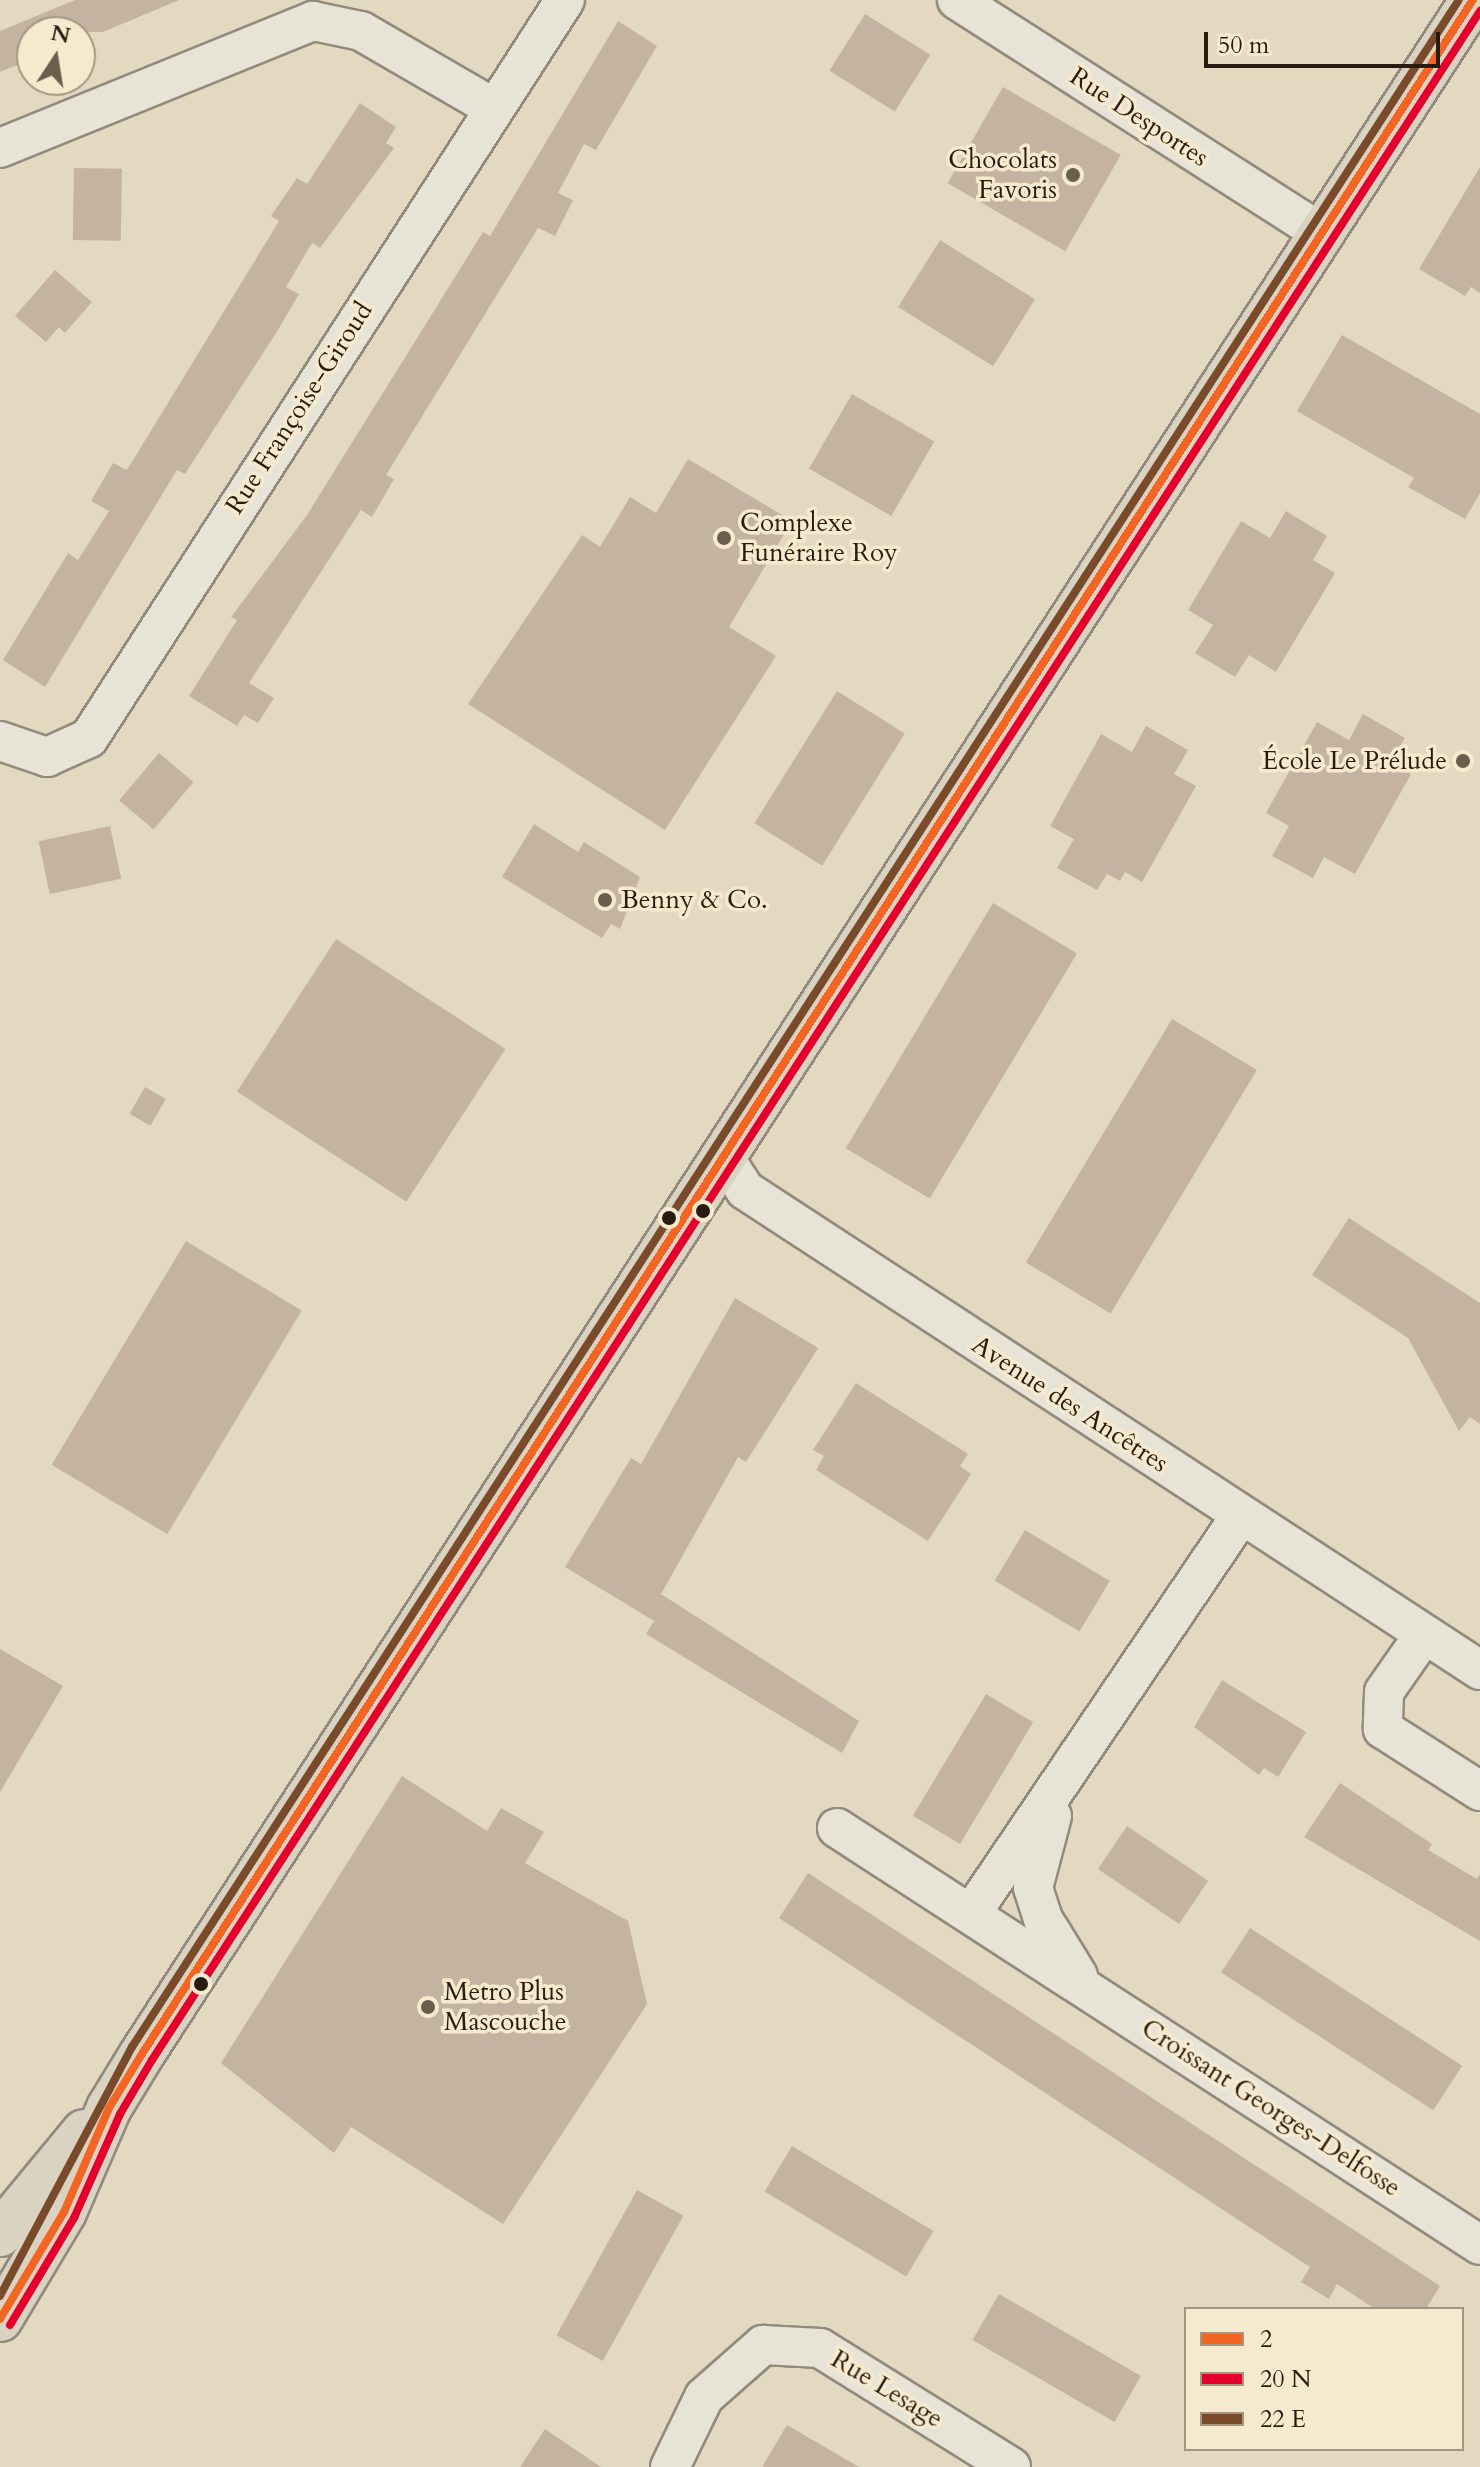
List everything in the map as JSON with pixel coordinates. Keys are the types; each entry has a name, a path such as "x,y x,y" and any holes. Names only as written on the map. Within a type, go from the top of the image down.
{"main road":[{"path":"0,2234 109,2108 727,1162 1473,0"},
{"path":"0,2319 64,2212 109,2108"}],"street":[{"name":"Rue Françoise-Giroud","path":"0,741 47,757 89,738 492,107 565,0"},
{"name":"Rue Desportes","path":"957,0 1321,233"},
{"path":"0,148 313,21 361,31 492,107"},
{"name":"Avenue des Ancêtres","path":"727,1162 745,1190 1423,1636 1480,1670"},
{"name":"Croissant Georges-Delfosse","path":"971,1914 1058,1794 1241,1515"},
{"path":"1423,1636 1384,1692 1378,1710 1383,1729 1480,1791"},
{"name":"Croissant Georges-Delfosse","path":"1058,1794 1033,1888 1043,1919 1084,1986"},
{"name":"Croissant Georges-Delfosse","path":"837,1828 1473,2236"},
{"name":"Rue Lesage","path":"670,2467 704,2397 763,2345 820,2348 1011,2467"}],"building":[{"path":"75,0 179,0 103,32 96,32 96,16 36,16"},
{"path":"865,14 930,55 895,112 829,71"},
{"path":"618,21 657,46 596,150 584,144 558,193 573,200 555,236 538,228 386,475 394,479 372,517 361,510 249,683 274,698 258,723 244,715 237,726 189,696 237,620 231,617 307,515 483,232 490,236"},
{"path":"16,24 16,66 0,72 0,31"},
{"path":"1003,87 1121,155 1065,251 948,183"},
{"path":"360,103 396,127 386,143 394,148 320,248 312,243 286,287 299,294 278,330 185,474 177,470 45,687 3,660 68,553 78,560 109,511 91,501 113,463 127,470 279,221 271,216 297,178 307,184"},
{"path":"1480,167 1480,293 1471,287 1465,296 1419,269"},
{"path":"74,168 122,169 121,241 73,240"},
{"path":"940,240 1035,299 993,366 898,307"},
{"path":"55,270 92,302 65,333 59,327 46,342 15,316"},
{"path":"1342,335 1480,414 1480,493 1465,519 1408,487 1414,478 1297,411"},
{"path":"852,394 934,442 891,516 809,468"},
{"path":"688,459 792,521 729,627 776,656 665,830 468,704 582,535 600,547 630,497 656,513"},
{"path":"1286,511 1327,536 1313,560 1335,573 1276,672 1249,655 1235,677 1195,653 1213,625 1188,610 1241,521 1270,538"},
{"path":"837,691 905,733 822,866 754,823"},
{"path":"1363,714 1405,738 1390,763 1411,774 1355,874 1324,857 1313,878 1272,856 1289,826 1266,813 1317,722 1349,740"},
{"path":"1146,726 1188,750 1174,774 1196,786 1142,882 1125,872 1120,881 1107,874 1097,890 1057,868 1074,839 1050,826 1101,734 1132,752"},
{"path":"159,753 193,782 154,829 119,800"},
{"path":"534,824 578,852 584,842 640,877 620,929 611,924 602,938 502,877"},
{"path":"110,826 121,879 50,894 39,841"},
{"path":"993,903 1077,953 930,1199 846,1148"},
{"path":"336,939 505,1049 406,1202 237,1092"},
{"path":"1172,1019 1257,1070 1111,1313 1026,1262"},
{"path":"145,1087 166,1099 150,1126 130,1114"},
{"path":"1349,1218 1480,1303 1480,1424 1470,1417 1459,1431 1408,1338 1312,1275"},
{"path":"186,1241 302,1311 167,1534 52,1465"},
{"path":"735,1298 818,1348 746,1462 738,1457 661,1594 859,1721 842,1753 646,1634 654,1621 565,1567 631,1458 641,1464"},
{"path":"856,1383 968,1454 960,1466 971,1474 928,1541 816,1470 824,1456 813,1450"},
{"path":"1025,1530 1110,1581 1079,1632 995,1581"},
{"path":"0,1649 63,1686 0,1792"},
{"path":"1222,1680 1306,1732 1278,1777 1264,1768 1259,1775 1194,1727"},
{"path":"986,1694 1033,1722 960,1844 913,1816"},
{"path":"402,1776 487,1831 501,1808 544,1832 525,1863 628,1921 647,2004 503,2224 351,2127 334,2153 221,2063"},
{"path":"1340,1783 1432,1844 1428,1850 1477,1879 1480,1874 1480,1941 1304,1837"},
{"path":"1127,1826 1208,1881 1179,1924 1098,1869"},
{"path":"808,1873 1440,2286 1427,2307 1372,2307 1337,2284 1329,2299 1301,2282 1310,2267 779,1918"},
{"path":"1250,1928 1462,2066 1433,2110 1221,1972"},
{"path":"792,2146 933,2231 906,2276 765,2191"},
{"path":"637,2190 683,2216 603,2361 557,2335"},
{"path":"999,2294 1141,2376 1115,2422 972,2340"},
{"path":"787,2425 859,2467 762,2467"},
{"path":"545,2429 601,2467 520,2467"}],"transit line":[{"path":"0,2296 132,2047 1459,0"},
{"name":"2","path":"0,2319 64,2212 109,2108 142,2054 1473,0"},
{"path":"10,2325 74,2218 120,2114 152,2060 1480,11"}],"place":[{"name":"Chocolats Favoris","path":"1073,175"},
{"name":"Complexe Funéraire Roy","path":"724,538"},
{"name":"École Le Prélude","path":"1463,761"},
{"name":"Benny & Co.","path":"605,900"},
{"name":"Metro Plus Mascouche","path":"428,2007"}]}
